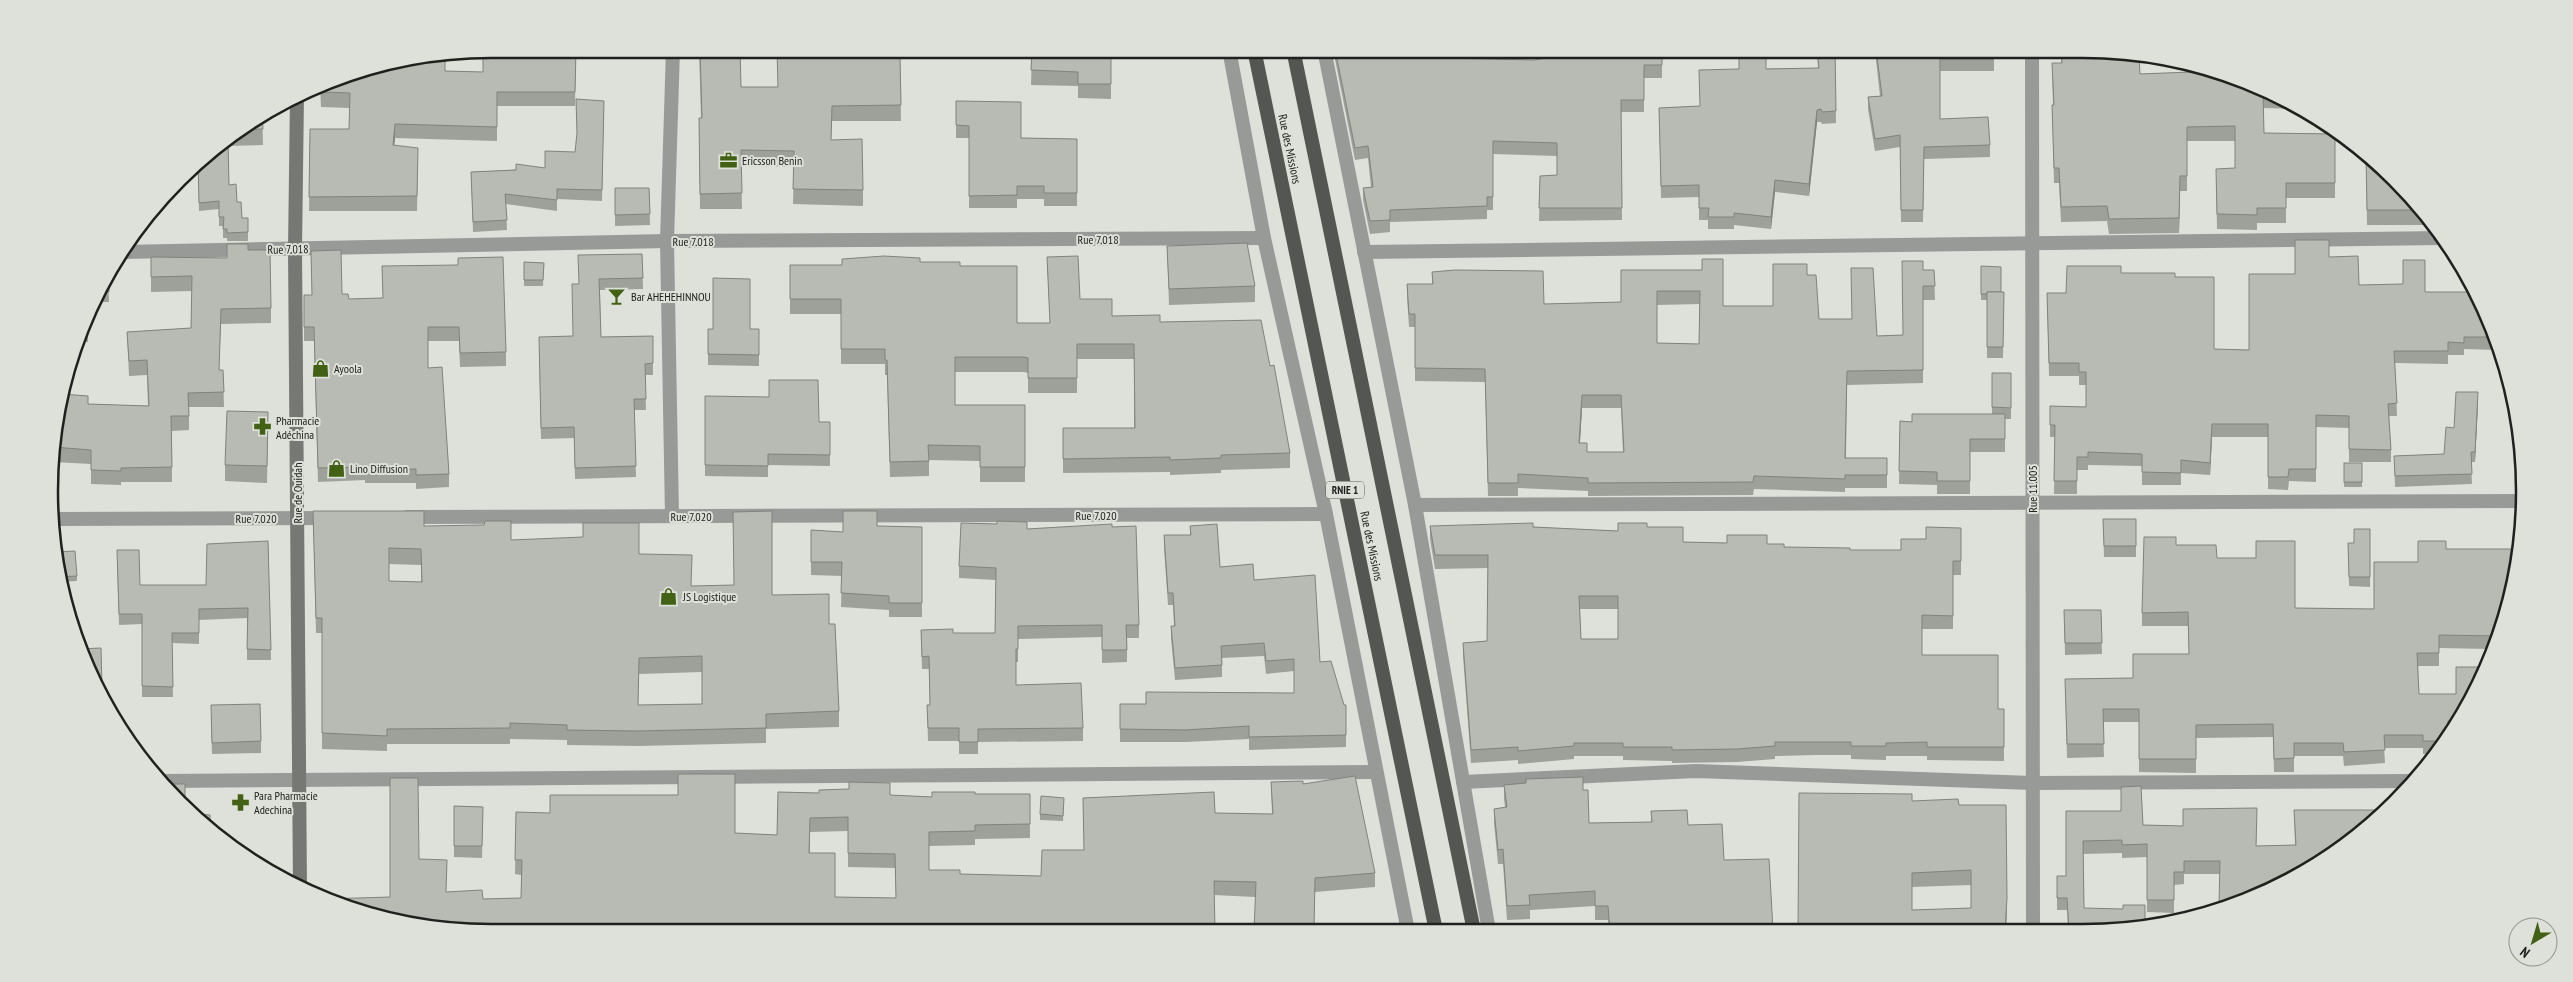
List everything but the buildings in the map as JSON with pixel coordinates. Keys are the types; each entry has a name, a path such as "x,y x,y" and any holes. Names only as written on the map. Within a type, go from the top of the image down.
{"highway":[{"name":"Rue des Missions","path":"1256,58 1435,924"},
{"name":"Rue des Missions","path":"1295,58 1473,924"}],"main road":[{"name":"Rue de Ouidah","path":"297,103 295,249 300,880"}],"street":[{"path":"672,516 667,241 673,58"},
{"path":"1231,58 1264,238 1326,514 1375,772 1407,924"},
{"path":"1326,58 1415,505 1488,924"},
{"name":"Rue 11.005","path":"2032,58 2033,924"},
{"name":"Rue 7.018","path":"130,252 667,241 1264,238"},
{"path":"1364,252 2434,238"},
{"path":"1415,505 2516,501"},
{"name":"Rue 7.020","path":"396,518 1326,514"},
{"name":"Rue 7.020","path":"58,519 347,518"},
{"path":"1463,782 1696,771 2033,783 2405,780"},
{"path":"169,781 1375,772"}],"place":[{"name":"Ericsson Benin","path":"728,160"},
{"name":"Bar AHEHEHINNOU","path":"617,296"},
{"name":"Ayoola","path":"320,368"},
{"name":"Pharmacie Adéchina","path":"262,427"},
{"name":"Lino Diffusion","path":"336,468"},
{"name":"JS Logistique","path":"669,596"},
{"name":"Para Pharmacie Adechina","path":"240,802"}]}
